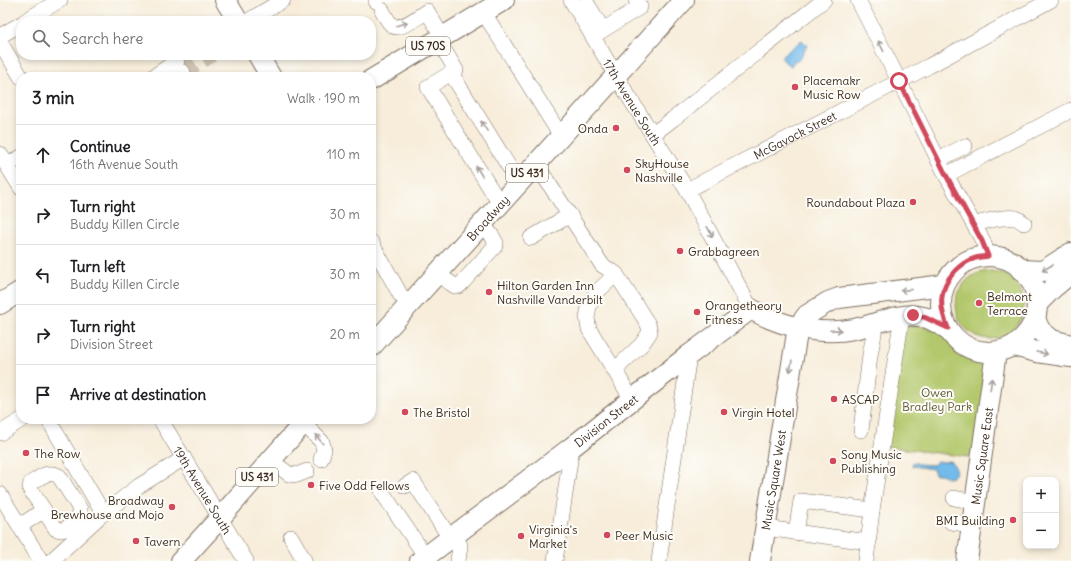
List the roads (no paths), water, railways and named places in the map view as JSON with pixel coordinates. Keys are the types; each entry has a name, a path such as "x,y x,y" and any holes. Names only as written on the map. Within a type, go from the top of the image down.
{"main road":[{"path":"225,0 235,16"},
{"name":"US 70S","path":"376,77 504,0"},
{"name":"Broadway","path":"376,341 684,0"},
{"path":"261,60 268,72"},
{"path":"1021,270 1042,271 1071,253"},
{"path":"1071,345 1052,340 1040,330 1036,312 1036,292 1031,280 1010,262 997,257 988,256 972,259 959,266 944,285 941,303 943,316 948,328 956,338 966,346 978,351 1005,349 1071,357"},
{"path":"1005,349 1023,338 1030,329 1036,312 1053,288 1071,272"},
{"path":"798,327 807,315 828,302 839,298 944,285"},
{"path":"0,304 16,294"},
{"path":"751,309 771,320 820,331 852,330 902,316 913,315 924,317 948,328"},
{"name":"Division Street","path":"423,559 572,448 689,355 751,309"},
{"name":"Music Square West","path":"760,561 798,327"},
{"name":"Music Square East","path":"967,561 975,502 1005,349"},
{"name":"US 431","path":"181,561 302,424"}],"street":[{"path":"33,16 60,0"},
{"path":"256,16 283,0"},
{"path":"598,33 640,7 636,0"},
{"path":"653,134 824,0"},
{"path":"858,0 938,160 974,225 988,256"},
{"name":"McGavock Street","path":"687,190 899,81 1051,0"},
{"name":"17th Avenue South","path":"580,2 598,33 616,75 687,190 751,309"},
{"path":"378,4 390,23 398,27 405,25 427,11 456,70 428,86 500,204"},
{"path":"484,12 561,136"},
{"path":"0,36 16,27"},
{"path":"0,42 18,72"},
{"path":"451,73 519,183"},
{"path":"946,175 1071,110"},
{"path":"938,160 966,146"},
{"path":"16,160 4,168 16,182"},
{"path":"536,164 602,264 616,274 648,324 650,332 642,344 619,366 618,376"},
{"path":"531,238 570,216"},
{"path":"974,225 984,221 1017,218 1024,223"},
{"path":"376,251 401,296 410,304"},
{"path":"616,274 596,293 589,306 587,318 589,329 632,400"},
{"path":"866,561 872,510 902,316"},
{"path":"861,430 870,355 876,323"},
{"path":"659,561 689,355"},
{"path":"0,433 16,423"},
{"path":"51,424 103,513"},
{"name":"19th Avenue South","path":"163,424 246,561"},
{"path":"307,424 322,442 324,450 321,459"},
{"path":"555,561 572,448"},
{"path":"52,561 103,513 139,486 184,458"},
{"path":"271,461 288,474 297,475 307,471"},
{"path":"405,486 413,481 452,537 460,545 458,561"},
{"path":"382,492 423,559"},
{"path":"0,494 41,561"},
{"path":"954,498 975,502"},
{"path":"796,533 801,501 872,510"},
{"path":"20,526 44,510"},
{"path":"950,522 972,525"},
{"path":"765,528 869,542"},
{"path":"291,537 304,560 303,561"}],"water":[{"path":"802,40 807,46 798,61 795,60 791,66 781,57"},
{"path":"937,461 949,461 953,464 956,471 951,478 942,474 935,474 933,469 912,466 913,462 934,465"}],"tunnel":[{"path":"183,72 203,60"}],"place":[{"name":"Placemakr Music Row","path":"795,87"},
{"name":"Onda","path":"616,128"},
{"name":"SkyHouse Nashville","path":"627,170"},
{"name":"Roundabout Plaza","path":"913,202"},
{"name":"Grabbagreen","path":"680,251"},
{"name":"Hilton Garden Inn Nashville Vanderbilt","path":"489,292"},
{"name":"Belmont Terrace","path":"979,303"},
{"name":"Orangetheory Fitness","path":"697,312"},
{"name":"ASCAP","path":"834,399"},
{"name":"The Bristol","path":"405,412"},
{"name":"Virgin Hotel","path":"724,412"},
{"name":"The Row","path":"26,453"},
{"name":"Sony Music Publishing","path":"833,461"},
{"name":"Five Odd Fellows","path":"311,485"},
{"name":"Broadway Brewhouse and Mojo","path":"172,507"},
{"name":"BMI Building","path":"1013,520"},
{"name":"Peer Music","path":"607,535"},
{"name":"Virginia's Market","path":"521,536"},
{"name":"Tavern","path":"136,541"}],"park label":[{"name":"Owen Bradley Park","path":"937,399"}]}
